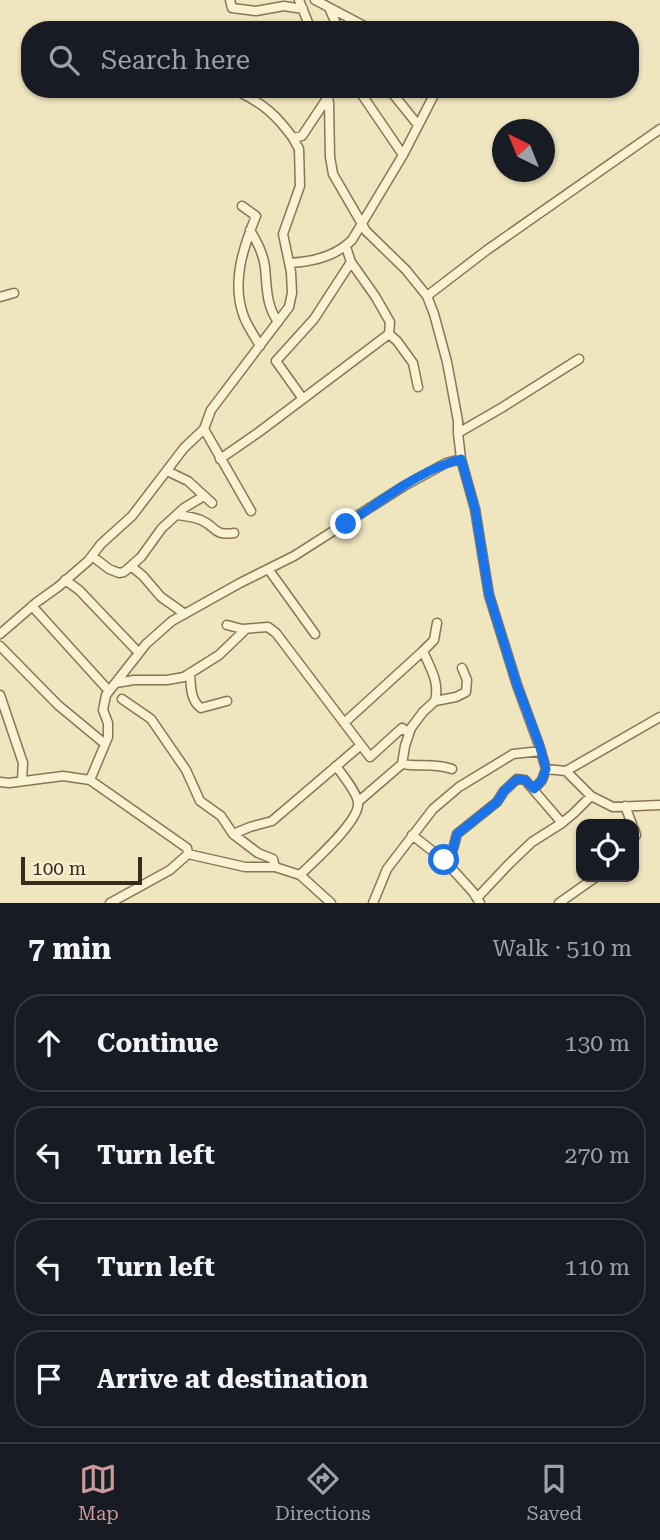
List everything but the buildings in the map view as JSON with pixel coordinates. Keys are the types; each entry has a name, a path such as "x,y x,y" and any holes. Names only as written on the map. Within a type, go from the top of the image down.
{"street":[{"path":"230,0 232,8 256,11 284,6 303,9"},
{"path":"299,0 308,21"},
{"path":"315,0 354,21"},
{"path":"330,9 335,21"},
{"path":"0,634 92,556 101,544 132,516 184,448 204,429 211,410 289,307 292,293 283,234 300,186 299,149 273,113 252,98"},
{"path":"293,138 302,135 324,98"},
{"path":"327,98 333,174 366,231 406,270 427,296 434,314 447,362 458,421 461,459 475,509 489,595 546,769 542,780 534,789"},
{"path":"364,98 403,155"},
{"path":"396,98 418,125"},
{"path":"289,263 313,260 346,247 403,155 432,98"},
{"path":"427,296 487,250 660,130"},
{"path":"242,206 256,216 239,267 239,298 244,318 260,346"},
{"path":"250,230 260,246 270,311 278,322"},
{"path":"220,459 389,334 390,322 351,262 346,247"},
{"path":"303,399 276,361 314,319 351,262"},
{"path":"0,297 14,293"},
{"path":"389,334 413,363 418,387"},
{"path":"458,433 579,359"},
{"path":"204,429 251,511"},
{"path":"90,779 108,737 108,723 103,710 106,695 146,644 172,621 269,570 404,486 446,463 461,459"},
{"path":"167,471 188,481 212,503"},
{"path":"92,556 110,569 124,572 141,556 162,528 184,508 204,496"},
{"path":"177,514 205,522 223,534 234,533"},
{"path":"131,566 161,597 185,614"},
{"path":"269,570 315,634"},
{"path":"65,580 79,590 139,653"},
{"path":"32,606 109,691"},
{"path":"344,723 434,640 437,624"},
{"path":"227,625 242,629 268,627 276,633 370,757 402,728 409,733"},
{"path":"116,683 184,677 219,655 246,629"},
{"path":"0,646 58,705 105,744"},
{"path":"300,875 348,826 357,811 359,801 402,764 411,728 435,701 437,693 436,679 423,651"},
{"path":"435,701 456,698 466,692 467,680 462,668"},
{"path":"190,673 193,698 201,708 227,701"},
{"path":"0,695 23,763 22,780"},
{"path":"121,699 151,719 186,770 200,801 221,816 233,834 258,853 273,859 275,867"},
{"path":"546,769 566,771 660,717"},
{"path":"233,834 272,821 361,745"},
{"path":"373,903 387,869 433,808 459,787 513,754 541,751"},
{"path":"402,764 426,764 452,769"},
{"path":"336,765 359,801"},
{"path":"566,771 591,796 614,807 660,805"},
{"path":"0,782 63,776 90,779 187,848 188,855"},
{"path":"444,860 453,849 457,834 497,802 517,779 525,780 562,823"},
{"path":"412,835 444,860 478,901 510,863 533,842 575,814 591,796"},
{"path":"625,806 630,819"},
{"path":"188,855 245,866 275,867 300,875 331,903"},
{"path":"110,903 170,870 188,855"},
{"path":"559,903 589,882"}],"route":[{"path":"346,524 404,486 446,463 461,459 475,509 489,595 546,769 542,780 534,789 525,780 517,779 497,802 457,834 453,849 444,860"}]}
